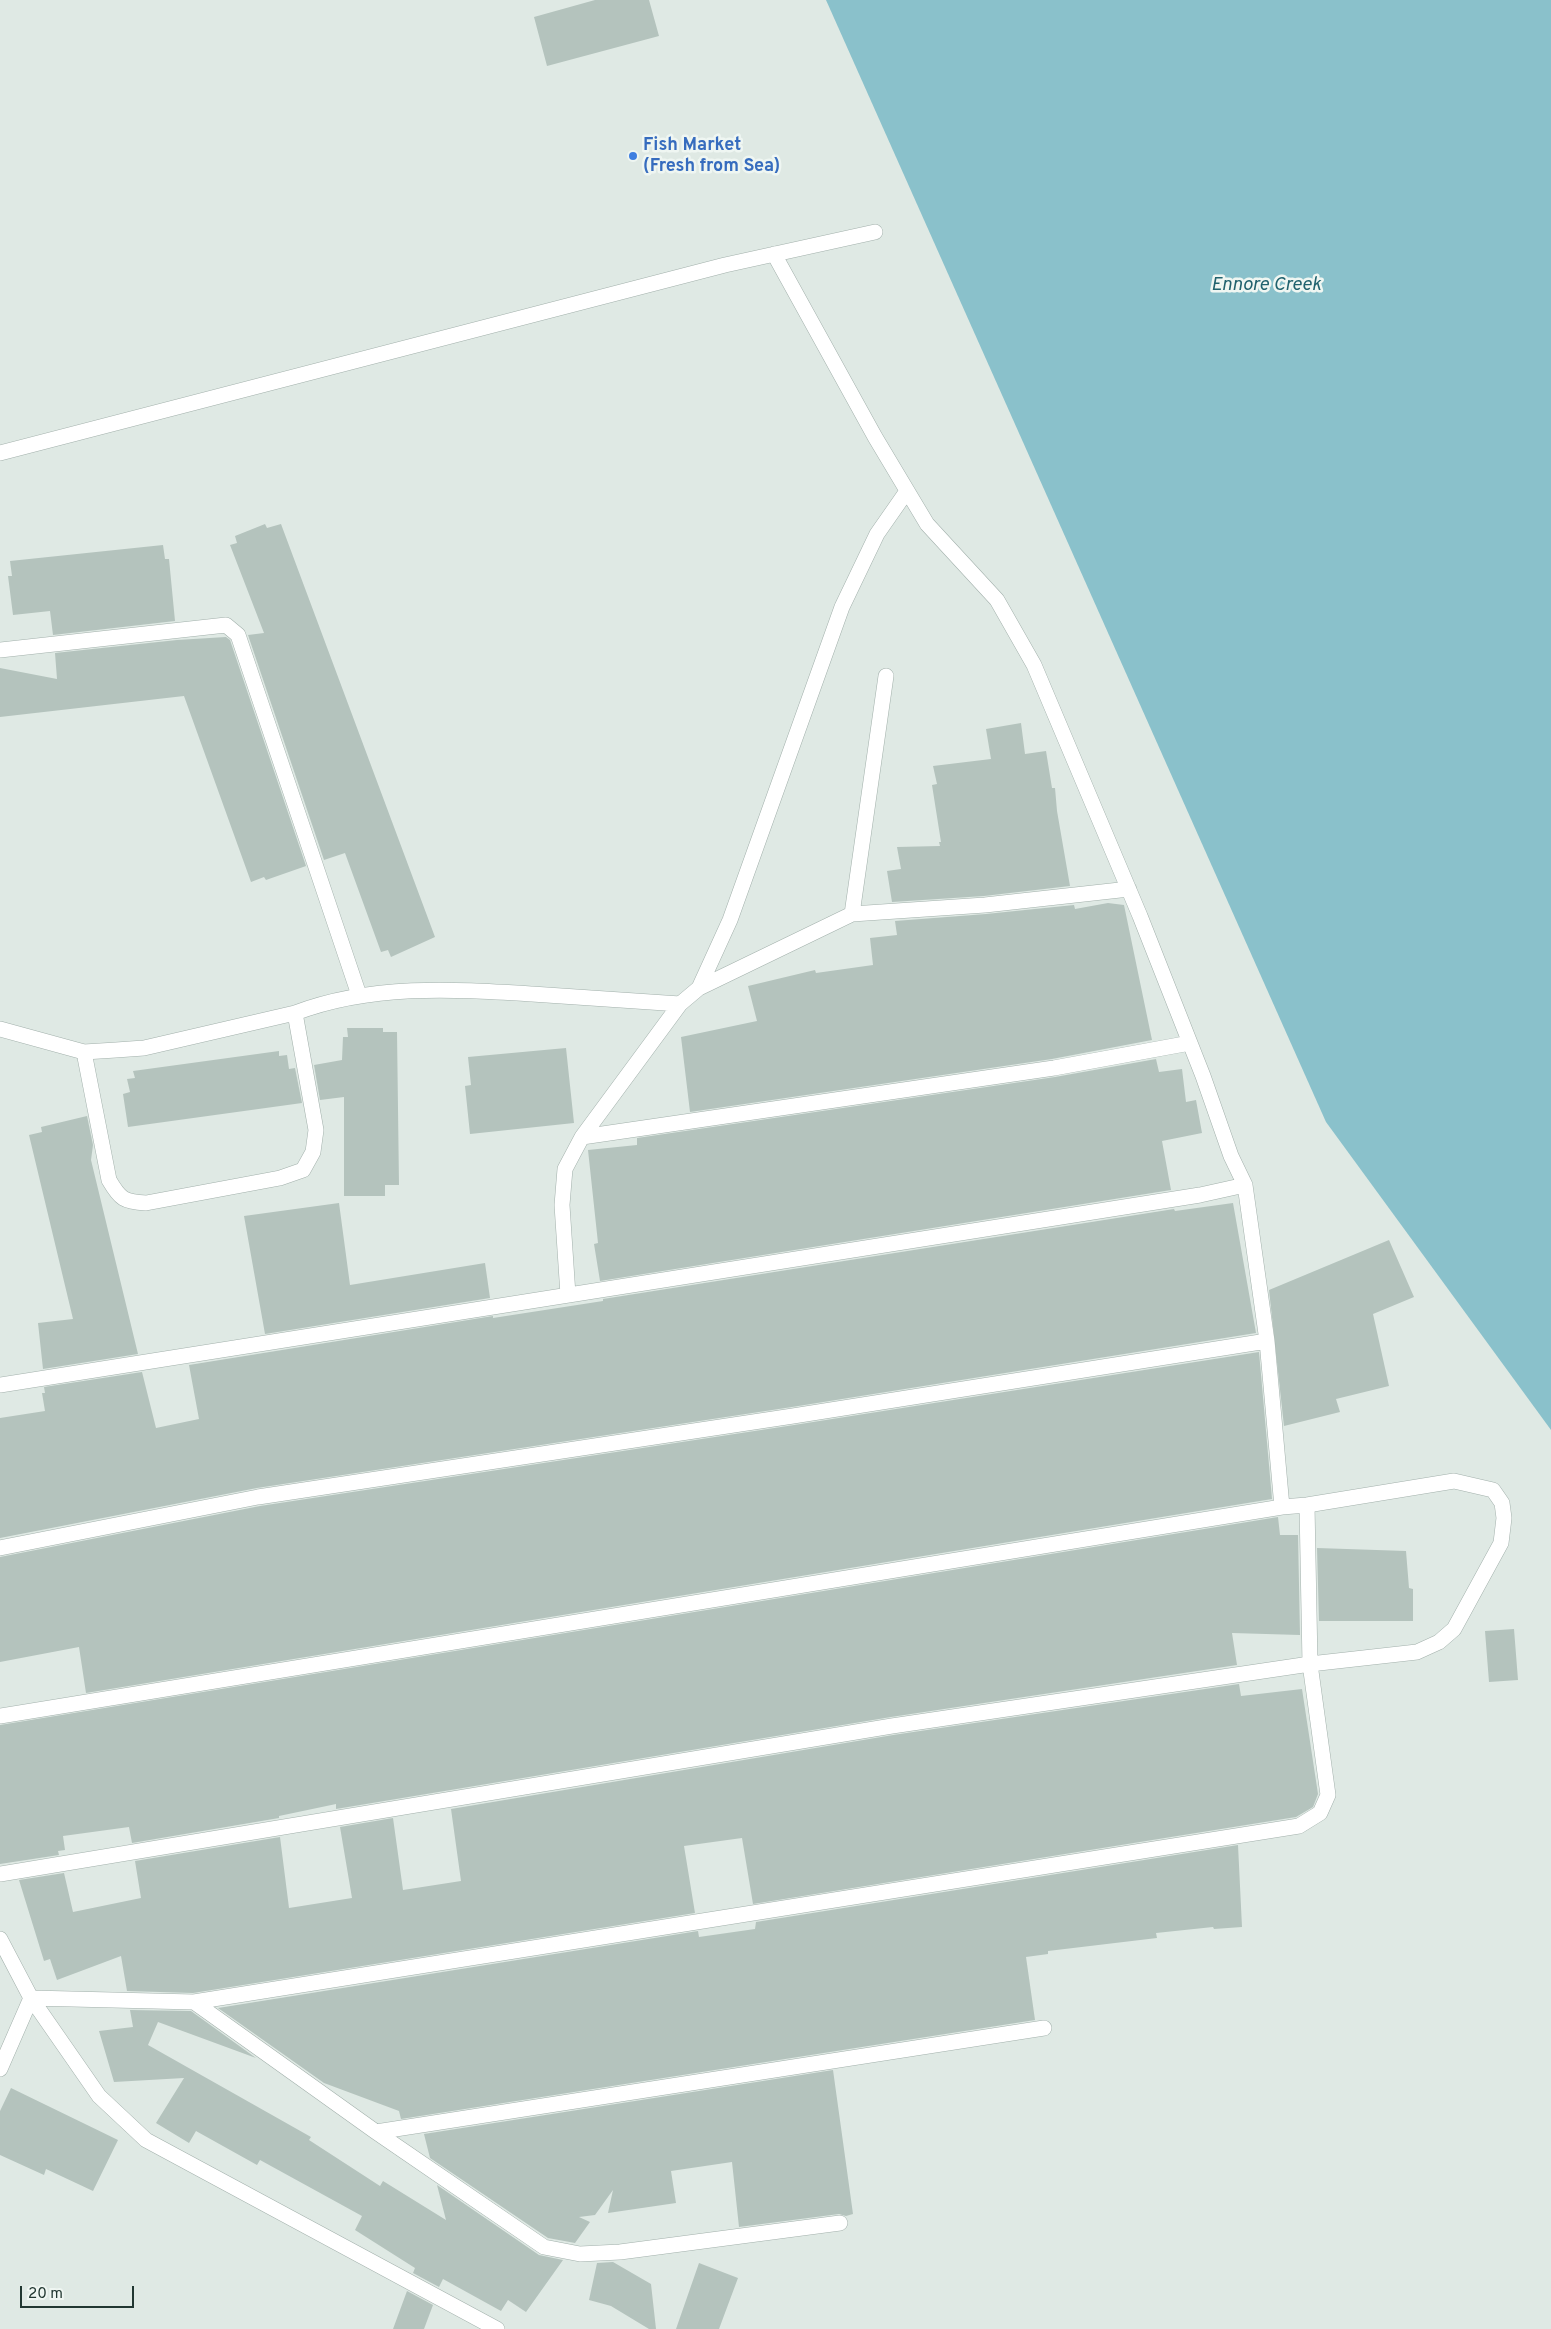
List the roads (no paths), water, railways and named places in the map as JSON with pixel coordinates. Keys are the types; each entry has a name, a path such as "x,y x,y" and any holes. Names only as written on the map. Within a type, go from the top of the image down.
{"street":[{"path":"0,453 725,265 875,232"},
{"path":"774,254 875,437 927,524 997,600 1034,666 1129,889 1190,1043 1231,1156 1245,1185 1267,1341 1282,1507"},
{"path":"699,988 730,920 842,607 877,534 907,491"},
{"path":"0,650 226,625 238,635 359,994"},
{"path":"852,914 886,676"},
{"path":"568,1295 562,1205 565,1169 582,1137 680,1004 699,988 852,914 985,906 1129,889"},
{"path":"0,1029 84,1052 144,1048 295,1013 359,994 407,990 455,989 680,1004"},
{"path":"84,1052 109,1180 118,1195 129,1202 146,1203 280,1178 303,1170 313,1152 316,1130 295,1013"},
{"path":"582,1137 1054,1068 1190,1043"},
{"path":"0,1385 1190,1197 1245,1185"},
{"path":"0,1548 258,1497 783,1418 1267,1341"},
{"path":"0,1716 1282,1507 1308,1505 1454,1481 1493,1490 1502,1503 1504,1518 1501,1543 1454,1629 1439,1642 1417,1652 1310,1664 892,1726 0,1874"},
{"path":"31,1998 194,2002 1299,1826 1320,1813 1328,1795 1310,1664 1308,1505"},
{"path":"0,1938 31,1998 99,2096 146,2140 497,2329"},
{"path":"0,2069 31,1998"},
{"path":"194,2002 376,2132 544,2247 580,2254 620,2252 840,2223"},
{"path":"376,2132 1044,2028"}],"water":[{"name":"Ennore Creek","path":"826,0 1551,0 1551,1430 1326,1122"}],"place":[{"name":"Fish Market (Fresh from Sea)","path":"633,156"}]}
